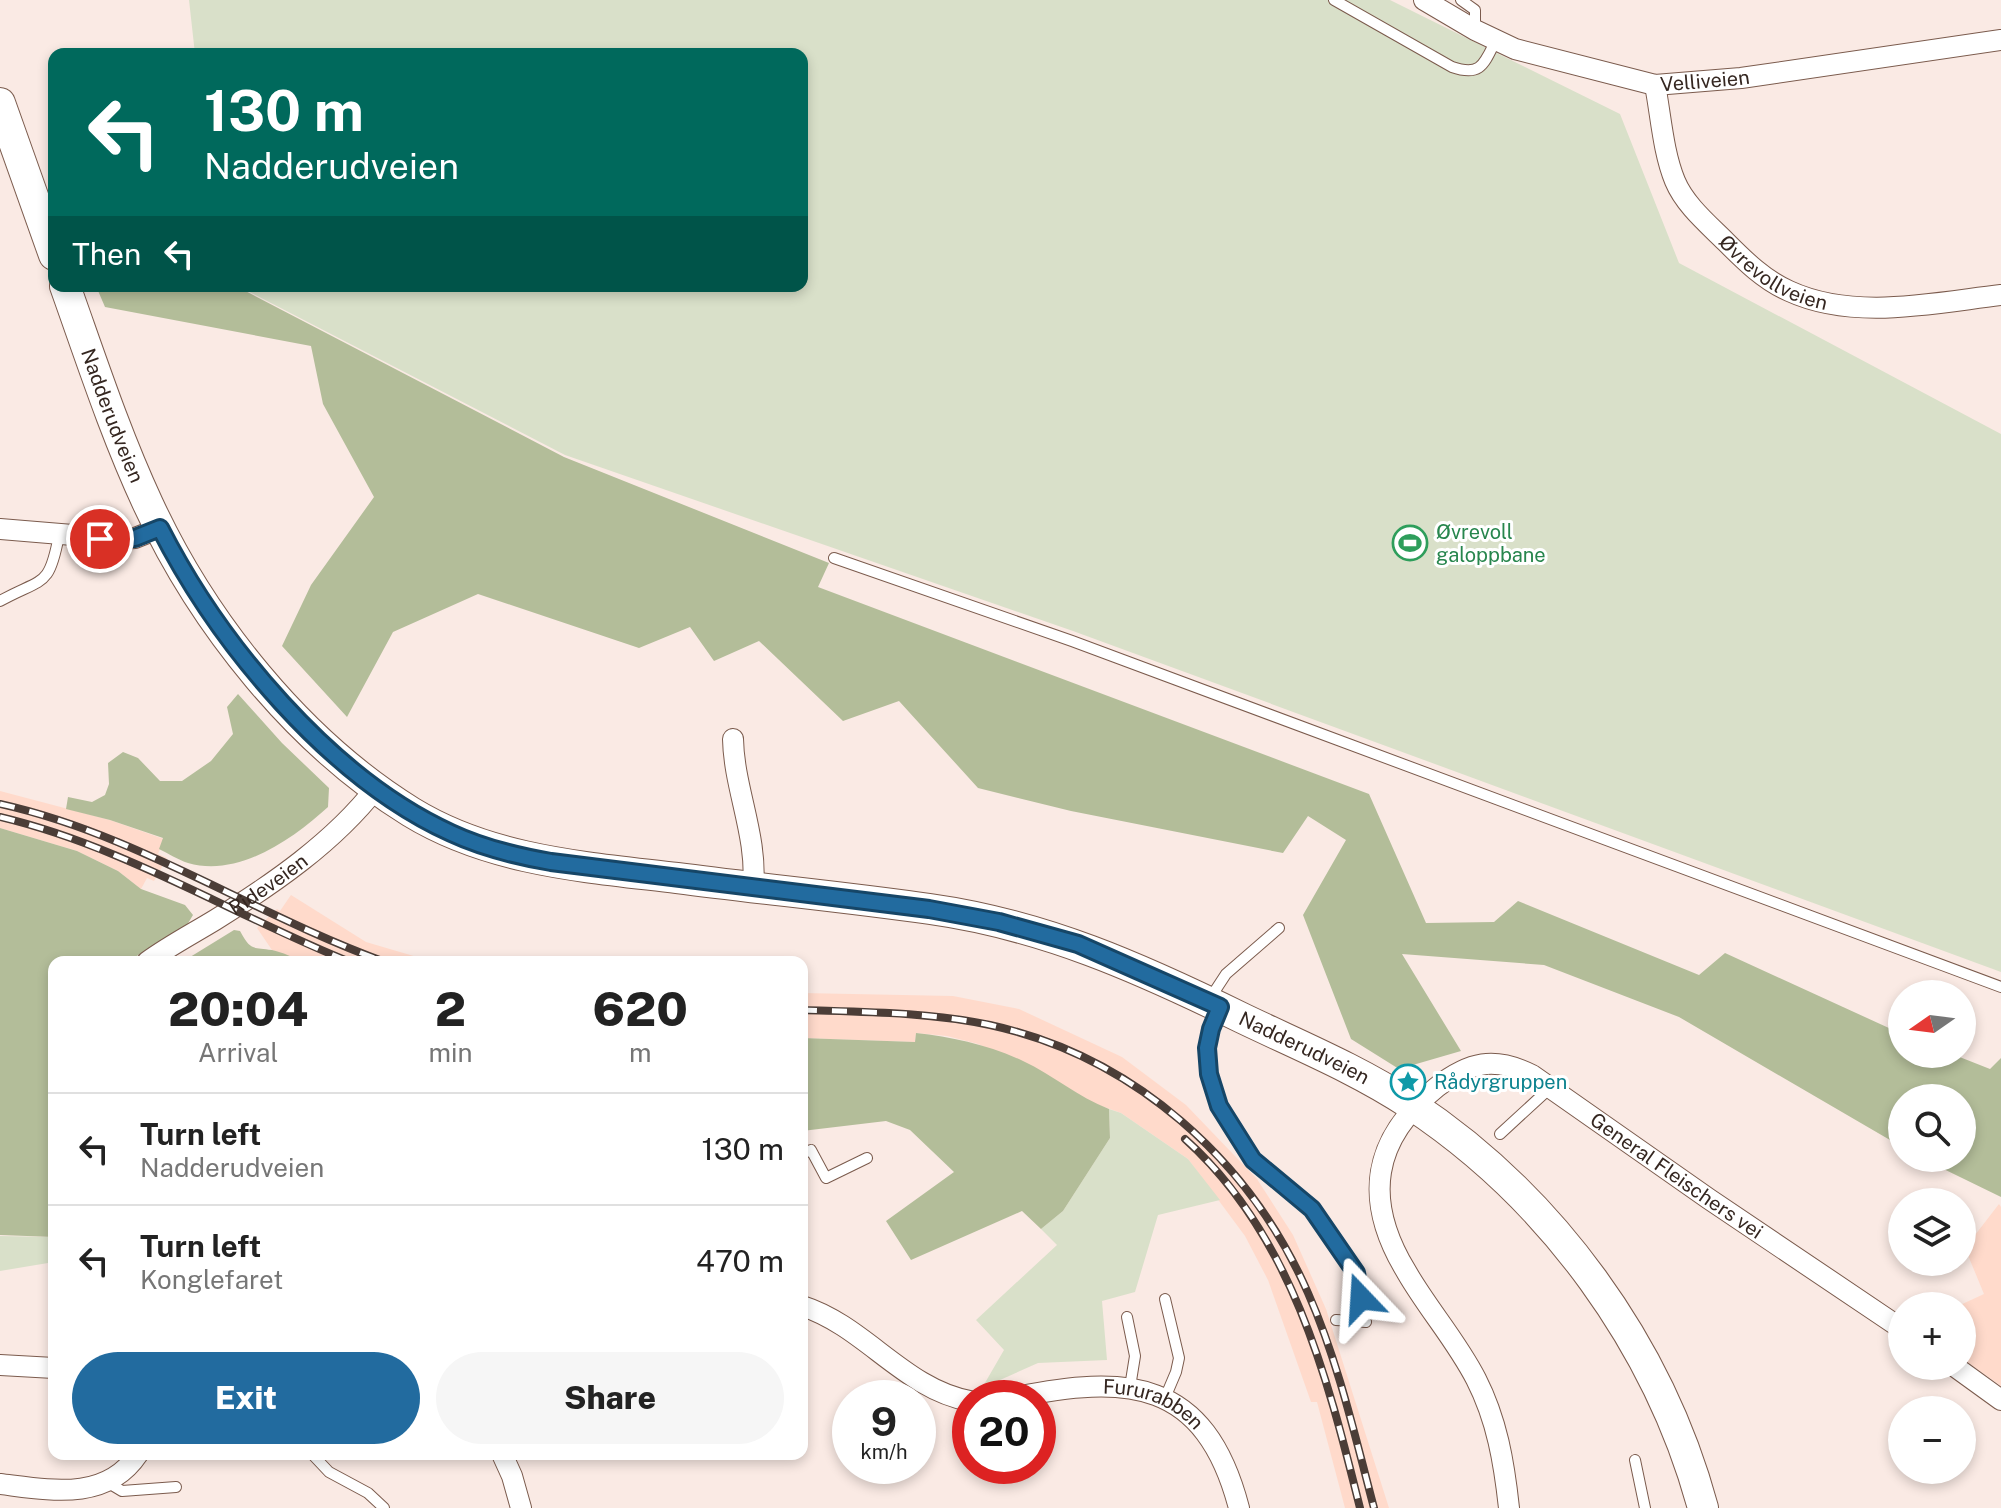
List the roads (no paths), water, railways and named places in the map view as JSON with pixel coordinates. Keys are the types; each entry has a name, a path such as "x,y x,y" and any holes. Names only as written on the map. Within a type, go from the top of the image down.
{"main road":[{"path":"0,103 48,238"},
{"name":"Nadderudveien","path":"67,292 122,441 160,528 208,609 263,682 332,753 376,788 428,822 502,852 551,862 929,909 1025,929 1118,960 1353,1071 1415,1107 1504,1180 1565,1245 1600,1290 1662,1395 1682,1443 1703,1508"}],"street":[{"name":"Velliveien","path":"1424,0 1515,49 1655,85 1741,78 2001,40"},
{"name":"Øvrevollveien","path":"1655,85 1675,181 1686,201 1754,270 1786,290 1810,300 1843,307 1895,306 2001,295"},
{"path":"0,529 121,539 135,538 160,528"},
{"path":"733,739 733,767 752,841 753,888"},
{"name":"Rideveien","path":"156,956 259,891 301,860 351,817 376,788"},
{"name":"General Fleischers vei","path":"1509,1508 1501,1446 1486,1399 1455,1344 1407,1273 1383,1216 1379,1180 1383,1161 1400,1122 1456,1073 1489,1063 1519,1069 1888,1319"},
{"path":"808,1309 833,1320 937,1393 952,1397"},
{"path":"0,1365 48,1368"},
{"path":"1973,1380 2001,1400"},
{"name":"Fururabben","path":"1056,1389 1130,1387 1165,1398 1186,1412 1222,1458 1239,1508"},
{"path":"0,1484 75,1491 107,1482 133,1460"},
{"path":"505,1460 521,1508"}],"lane":[{"path":"1334,0 1452,67 1468,72 1484,64 1496,40"},
{"path":"1461,0 1475,10 1475,30"},
{"path":"0,601 48,575 59,535"},
{"path":"834,558 1072,641 2001,987"},
{"path":"1279,928 1226,974 1214,1004 1207,1048 1209,1074 1219,1106 1253,1160 1312,1209 1356,1273 1366,1322 1336,1320"},
{"path":"1500,1134 1550,1088"},
{"path":"808,1151 811,1150 826,1178 867,1158"},
{"path":"1165,1299 1179,1358 1165,1398"},
{"path":"1127,1317 1135,1356 1130,1387"},
{"path":"318,1460 329,1472 368,1493 384,1508"},
{"path":"1635,1460 1645,1508"},
{"path":"107,1482 122,1491 176,1487"}],"railway":[{"path":"0,804 50,817 99,835 370,956"},
{"path":"0,817 90,845 134,863 336,956"},
{"path":"808,1010 943,1017 990,1025 1042,1040 1092,1061 1138,1088 1181,1121 1220,1158 1254,1199 1284,1245 1308,1293 1337,1372 1374,1508"},
{"path":"1185,1139 1222,1177 1252,1218 1278,1262 1318,1358 1360,1508"}],"place":[{"name":"Øvrevoll galoppbane","path":"1410,543"},
{"name":"Rådyrgruppen","path":"1408,1082"}]}
